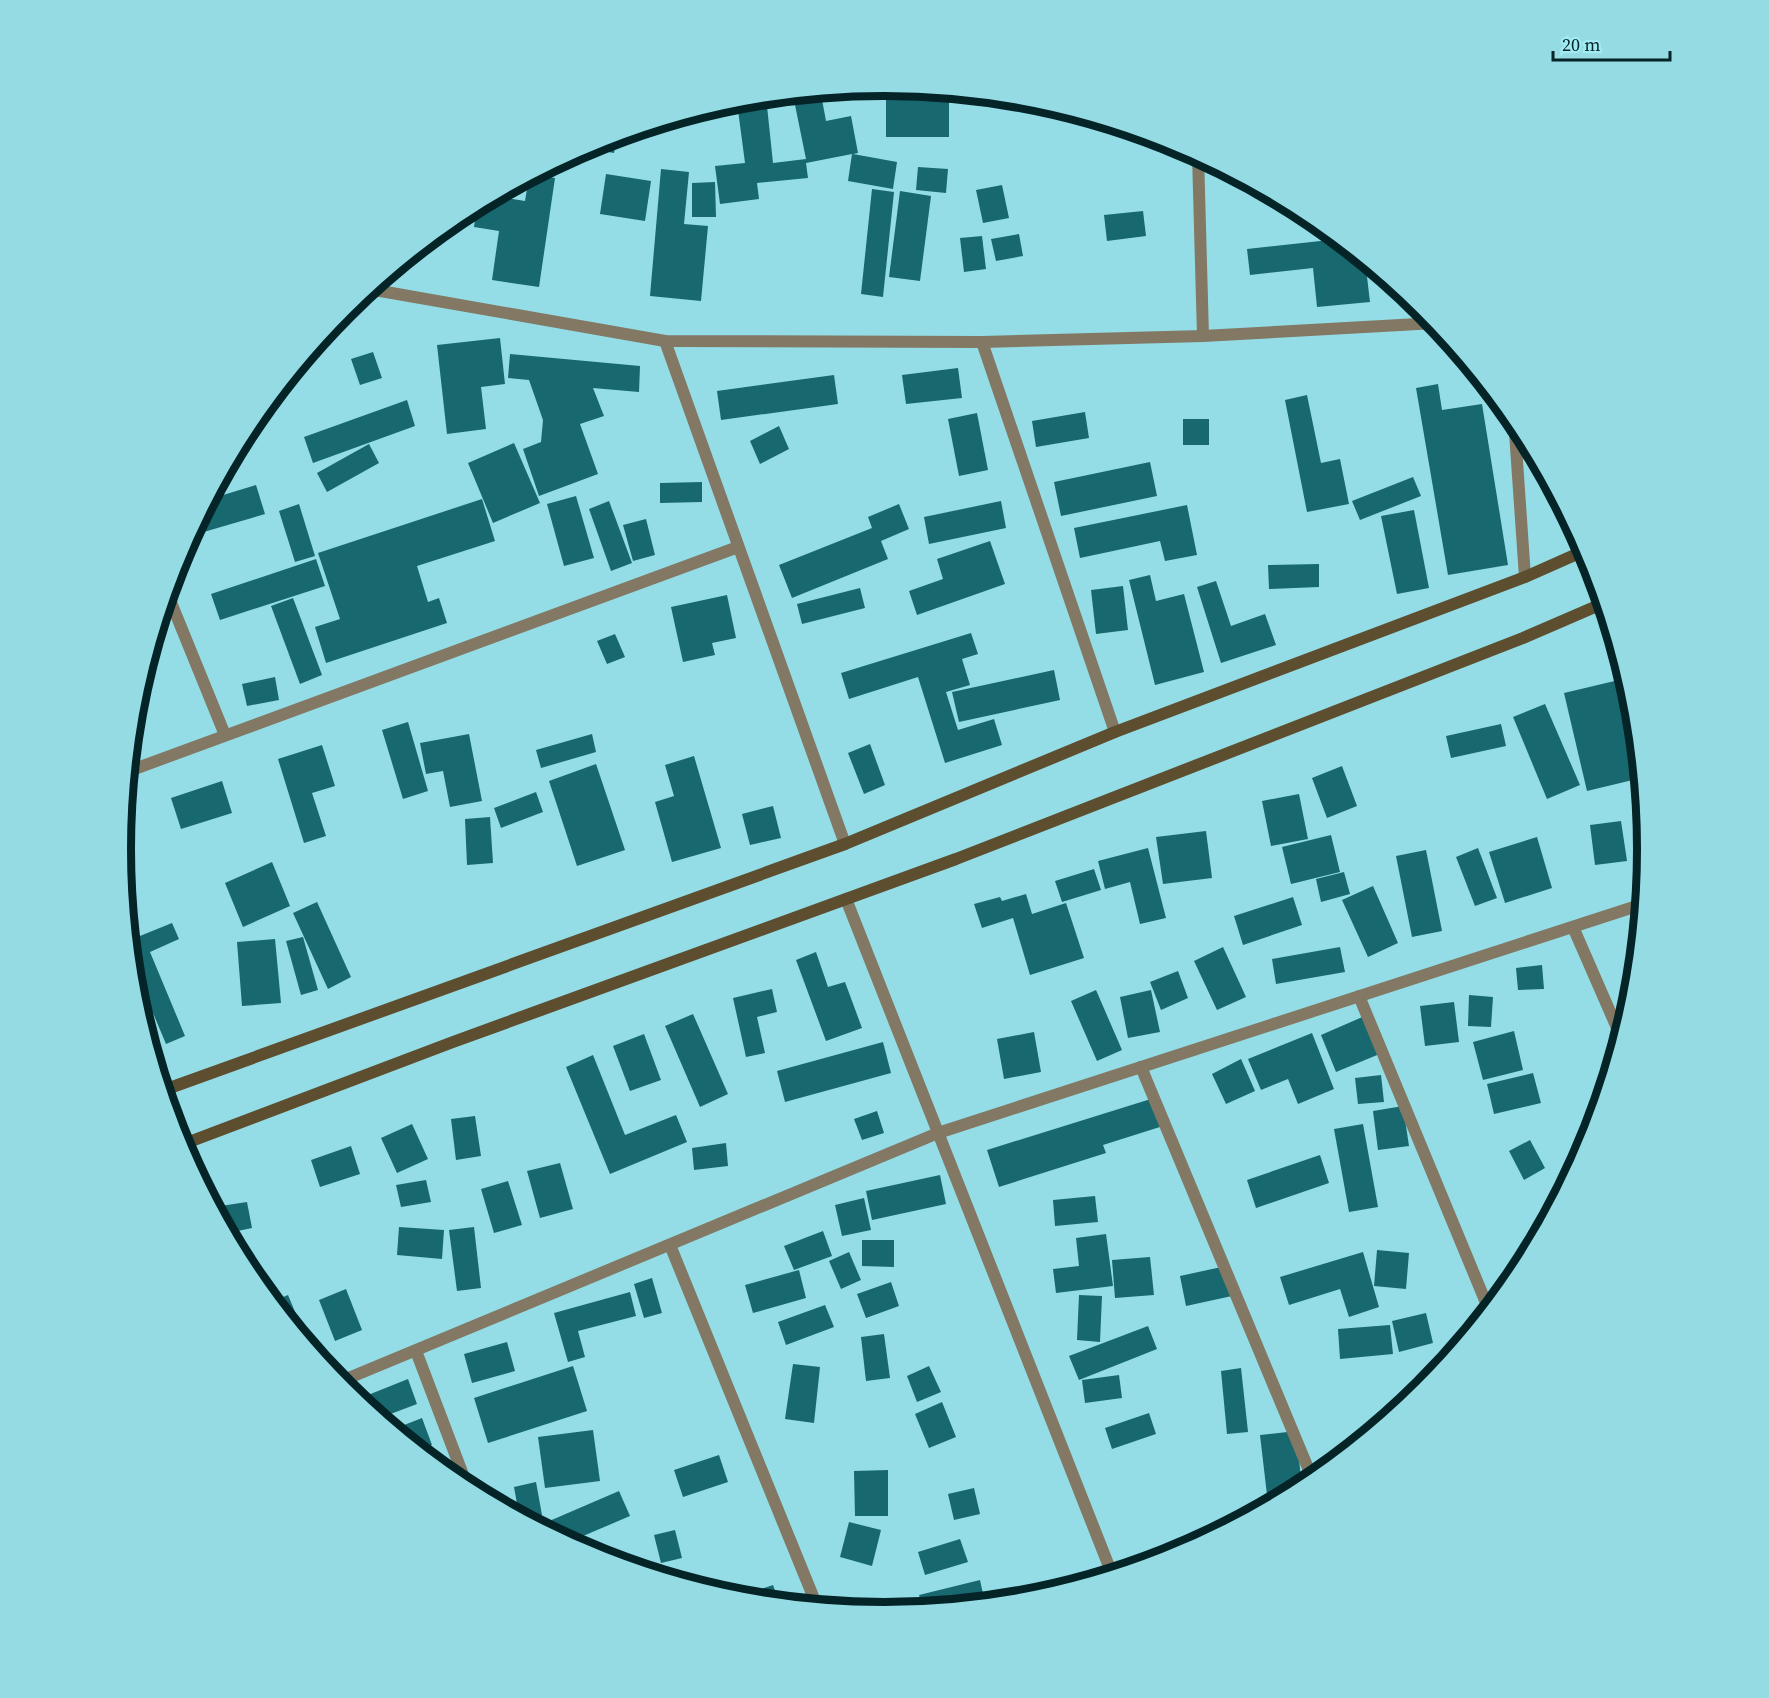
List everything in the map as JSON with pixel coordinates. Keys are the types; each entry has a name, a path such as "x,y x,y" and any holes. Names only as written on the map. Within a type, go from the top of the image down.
{"street":[{"path":"1198,165 1203,336"},
{"path":"380,291 664,341 982,342 1203,336 1423,324"},
{"path":"664,341 845,844"},
{"path":"982,342 1115,732"},
{"path":"1515,438 1525,577"},
{"path":"136,768 738,547"},
{"path":"170,1088 845,844 1115,732 1525,577 1577,554"},
{"path":"172,605 225,735"},
{"path":"191,1141 453,1042 956,859 1522,638 1598,606"},
{"path":"846,899 1109,1567"},
{"path":"349,1378 938,1133 1635,906"},
{"path":"1573,927 1616,1025"},
{"path":"1359,996 1486,1302"},
{"path":"1141,1067 1309,1471"},
{"path":"670,1245 814,1598"},
{"path":"416,1351 462,1472"}],"building":[{"path":"886,98 949,99 949,137 886,137"},
{"path":"822,99 826,121 851,116 858,153 853,154 897,162 893,189 848,181 852,154 806,163 808,178 757,183 759,199 720,204 715,166 745,163 738,110 767,106 773,163 806,159 794,101"},
{"path":"615,146 614,153 602,151"},
{"path":"918,167 948,169 946,193 916,190"},
{"path":"661,169 689,172 684,224 708,226 701,301 650,296"},
{"path":"606,174 651,181 645,221 600,214"},
{"path":"546,177 555,178 539,287 492,280 499,231 474,227 475,217 506,198 525,201 527,187"},
{"path":"715,182 716,217 692,217 692,183"},
{"path":"1002,185 1009,218 983,223 976,190"},
{"path":"872,189 894,192 883,297 861,294"},
{"path":"900,191 931,196 920,281 889,277"},
{"path":"1143,211 1146,236 1107,241 1104,215"},
{"path":"1019,234 1023,256 996,261 991,239"},
{"path":"982,236 986,269 964,272 960,238"},
{"path":"1327,240 1366,271 1370,302 1317,307 1313,268 1250,275 1247,249"},
{"path":"500,338 505,384 481,387 486,429 447,434 437,345"},
{"path":"373,352 382,378 360,385 351,359"},
{"path":"510,354 640,366 639,392 593,388 604,416 580,424 598,474 539,496 523,449 541,442 543,420 529,380 508,378"},
{"path":"958,368 962,398 906,404 902,375"},
{"path":"834,375 838,404 721,420 717,391"},
{"path":"1438,384 1442,410 1482,404 1508,565 1448,575 1416,388"},
{"path":"1307,395 1321,463 1340,459 1349,504 1307,512 1285,400"},
{"path":"407,400 415,426 313,463 304,437"},
{"path":"1085,412 1089,438 1036,447 1032,421"},
{"path":"977,413 988,470 959,476 948,419"},
{"path":"1183,419 1209,419 1209,445 1183,445"},
{"path":"779,426 789,449 760,464 750,441"},
{"path":"514,443 540,503 493,523 468,463"},
{"path":"369,444 379,463 327,492 317,473"},
{"path":"1150,462 1157,496 1061,516 1054,482"},
{"path":"1413,477 1421,496 1360,520 1352,501"},
{"path":"702,482 702,502 660,503 660,483"},
{"path":"256,485 265,514 202,533 219,496"},
{"path":"576,496 594,558 564,566 547,504"},
{"path":"482,499 495,541 417,566 428,602 439,598 447,623 326,663 315,627 340,619 318,553"},
{"path":"609,501 632,563 611,571 589,509"},
{"path":"1001,501 1006,528 929,544 924,517"},
{"path":"299,504 315,556 295,562 279,511"},
{"path":"899,504 909,529 881,541 888,559 792,598 779,565 872,528 868,517"},
{"path":"1187,505 1197,555 1165,561 1160,541 1080,558 1074,528"},
{"path":"1414,510 1429,588 1397,594 1381,516"},
{"path":"646,519 655,555 633,561 623,525"},
{"path":"990,541 1005,584 917,615 909,591 943,579 937,559"},
{"path":"316,559 325,586 220,620 211,594"},
{"path":"1319,564 1319,587 1269,589 1268,565"},
{"path":"1150,575 1156,601 1184,594 1204,672 1155,685 1129,580"},
{"path":"1216,581 1231,626 1265,614 1276,645 1221,663 1197,587"},
{"path":"1123,586 1128,630 1096,634 1091,590"},
{"path":"860,588 865,608 802,624 797,604"},
{"path":"727,595 736,638 712,643 715,655 683,662 671,607"},
{"path":"293,598 322,675 300,684 271,606"},
{"path":"971,633 978,654 962,659 970,685 946,692 958,730 994,719 1002,745 945,763 918,677 849,699 841,673"},
{"path":"615,634 625,657 607,664 597,641"},
{"path":"1054,670 1060,700 959,722 952,692"},
{"path":"275,677 279,700 247,706 242,684"},
{"path":"1618,680 1634,780 1587,791 1564,693"},
{"path":"1545,704 1580,785 1547,799 1513,717"},
{"path":"408,722 428,791 403,799 382,730"},
{"path":"1501,724 1506,746 1451,758 1446,736"},
{"path":"469,734 482,801 450,807 443,771 426,774 420,743"},
{"path":"592,734 596,752 541,768 536,750"},
{"path":"870,744 885,785 864,794 848,753"},
{"path":"322,745 335,786 312,793 326,836 304,843 278,759"},
{"path":"694,756 721,848 672,862 655,802 674,796 665,765"},
{"path":"596,764 625,850 577,866 549,781"},
{"path":"1342,766 1357,806 1327,818 1312,778"},
{"path":"222,781 232,813 181,829 171,798"},
{"path":"536,792 543,812 501,828 494,808"},
{"path":"1299,794 1308,839 1271,846 1262,801"},
{"path":"773,806 781,838 750,845 742,814"},
{"path":"490,817 493,863 467,865 465,819"},
{"path":"1621,821 1627,861 1595,865 1590,825"},
{"path":"1206,831 1212,878 1163,884 1156,837"},
{"path":"1331,835 1340,872 1291,884 1282,847"},
{"path":"1537,837 1552,888 1505,903 1489,852"},
{"path":"1148,848 1166,918 1140,924 1130,882 1105,889 1098,861"},
{"path":"1478,848 1497,898 1475,906 1456,857"},
{"path":"1426,850 1442,931 1412,937 1396,856"},
{"path":"272,862 290,906 243,927 225,883"},
{"path":"1094,869 1101,890 1062,902 1055,881"},
{"path":"1344,872 1350,894 1321,902 1316,879"},
{"path":"1373,886 1398,943 1368,957 1342,900"},
{"path":"1026,894 1032,914 1066,903 1084,958 1030,975 1013,918 982,928 974,904 1000,897 1002,901"},
{"path":"1293,897 1302,925 1243,945 1234,916"},
{"path":"317,902 351,977 328,989 293,913"},
{"path":"172,923 179,939 150,952 185,1036 166,1044 146,997 137,937"},
{"path":"303,937 318,990 301,995 286,941"},
{"path":"275,939 281,1003 242,1006 237,942"},
{"path":"1223,947 1246,997 1217,1010 1194,961"},
{"path":"1340,947 1345,972 1276,984 1272,959"},
{"path":"816,952 828,987 845,982 862,1028 826,1041 796,960"},
{"path":"1542,965 1544,989 1518,990 1516,968"},
{"path":"1178,971 1188,998 1161,1010 1150,982"},
{"path":"772,989 777,1012 757,1017 765,1053 746,1057 733,998"},
{"path":"1096,990 1122,1050 1097,1061 1071,1001"},
{"path":"1151,990 1160,1032 1128,1038 1120,997"},
{"path":"1469,995 1493,997 1491,1027 1468,1026"},
{"path":"1454,1002 1459,1042 1425,1046 1420,1006"},
{"path":"693,1014 728,1094 700,1107 665,1026"},
{"path":"1367,1015 1382,1053 1336,1072 1321,1035"},
{"path":"1514,1031 1523,1070 1483,1080 1473,1042"},
{"path":"1034,1032 1041,1072 1004,1079 997,1039"},
{"path":"1312,1033 1334,1089 1298,1104 1288,1079 1261,1090 1248,1059"},
{"path":"644,1034 661,1080 630,1091 613,1046"},
{"path":"883,1042 891,1073 785,1102 777,1071"},
{"path":"593,1055 625,1135 676,1115 687,1142 610,1174 566,1067"},
{"path":"1241,1059 1255,1091 1226,1104 1212,1074"},
{"path":"1533,1073 1541,1103 1494,1114 1487,1084"},
{"path":"1381,1075 1384,1102 1358,1104 1355,1078"},
{"path":"1154,1098 1163,1126 1103,1145 1106,1153 999,1187 987,1150"},
{"path":"1403,1106 1409,1146 1378,1150 1373,1111"},
{"path":"877,1111 884,1133 862,1140 854,1119"},
{"path":"475,1116 481,1156 456,1160 451,1119"},
{"path":"412,1124 428,1159 397,1173 381,1138"},
{"path":"1363,1124 1378,1207 1349,1212 1334,1129"},
{"path":"1530,1140 1545,1168 1524,1180 1509,1151"},
{"path":"726,1143 728,1166 694,1170 692,1148"},
{"path":"351,1146 360,1174 320,1187 311,1160"},
{"path":"1320,1155 1329,1183 1256,1208 1247,1180"},
{"path":"560,1163 573,1209 540,1218 527,1171"},
{"path":"940,1175 946,1204 872,1220 866,1191"},
{"path":"426,1180 431,1202 401,1207 396,1185"},
{"path":"508,1181 522,1225 494,1233 481,1189"},
{"path":"1095,1196 1098,1222 1055,1226 1053,1200"},
{"path":"864,1198 871,1230 842,1236 835,1205"},
{"path":"247,1202 252,1228 235,1231 221,1206"},
{"path":"399,1227 444,1230 442,1259 397,1255"},
{"path":"474,1227 481,1288 457,1291 449,1230"},
{"path":"823,1231 832,1256 794,1270 784,1246"},
{"path":"1106,1234 1113,1286 1056,1293 1053,1269 1079,1266 1076,1238"},
{"path":"862,1240 894,1240 894,1267 862,1266"},
{"path":"1377,1250 1409,1253 1406,1289 1374,1286"},
{"path":"849,1252 861,1280 841,1289 829,1261"},
{"path":"1363,1252 1379,1307 1349,1317 1340,1289 1289,1305 1280,1277"},
{"path":"1150,1257 1154,1295 1115,1298 1112,1260"},
{"path":"1226,1266 1232,1296 1186,1306 1180,1276"},
{"path":"799,1270 806,1298 753,1313 745,1285"},
{"path":"652,1278 662,1313 644,1318 634,1284"},
{"path":"891,1282 899,1306 866,1318 857,1294"},
{"path":"346,1289 362,1330 335,1341 319,1300"},
{"path":"630,1292 636,1316 578,1331 585,1357 568,1362 554,1313"},
{"path":"288,1295 299,1322 287,1307 280,1298"},
{"path":"1079,1295 1102,1296 1100,1342 1077,1340"},
{"path":"825,1305 834,1327 786,1345 778,1322"},
{"path":"1426,1313 1433,1343 1399,1352 1392,1321"},
{"path":"1390,1325 1393,1354 1340,1359 1338,1329"},
{"path":"1148,1326 1157,1349 1079,1380 1069,1356"},
{"path":"884,1334 890,1378 866,1381 861,1337"},
{"path":"507,1342 515,1371 472,1383 464,1354"},
{"path":"793,1364 820,1367 814,1423 785,1419"},
{"path":"573,1366 587,1411 488,1443 474,1398"},
{"path":"929,1366 941,1392 917,1402 907,1376"},
{"path":"1241,1368 1248,1432 1227,1434 1221,1371"},
{"path":"1119,1375 1122,1398 1085,1403 1082,1380"},
{"path":"408,1379 417,1404 388,1415 367,1395"},
{"path":"942,1402 956,1437 929,1448 915,1414"},
{"path":"1149,1413 1156,1434 1112,1449 1105,1428"},
{"path":"422,1418 432,1445 427,1447 402,1426"},
{"path":"593,1430 600,1481 545,1488 538,1437"},
{"path":"1296,1431 1301,1476 1272,1494 1267,1495 1260,1435"},
{"path":"719,1455 728,1482 683,1497 674,1470"},
{"path":"888,1470 888,1516 855,1516 854,1471"},
{"path":"536,1482 542,1515 536,1516 517,1506 514,1487"},
{"path":"974,1488 980,1514 954,1520 948,1494"},
{"path":"619,1491 630,1516 580,1537 547,1522"},
{"path":"849,1522 881,1530 872,1566 840,1557"},
{"path":"675,1530 682,1558 661,1563 654,1535"},
{"path":"960,1539 968,1562 925,1575 918,1552"},
{"path":"980,1580 983,1596 921,1601 919,1595"},
{"path":"773,1585 776,1594 756,1591"}]}
